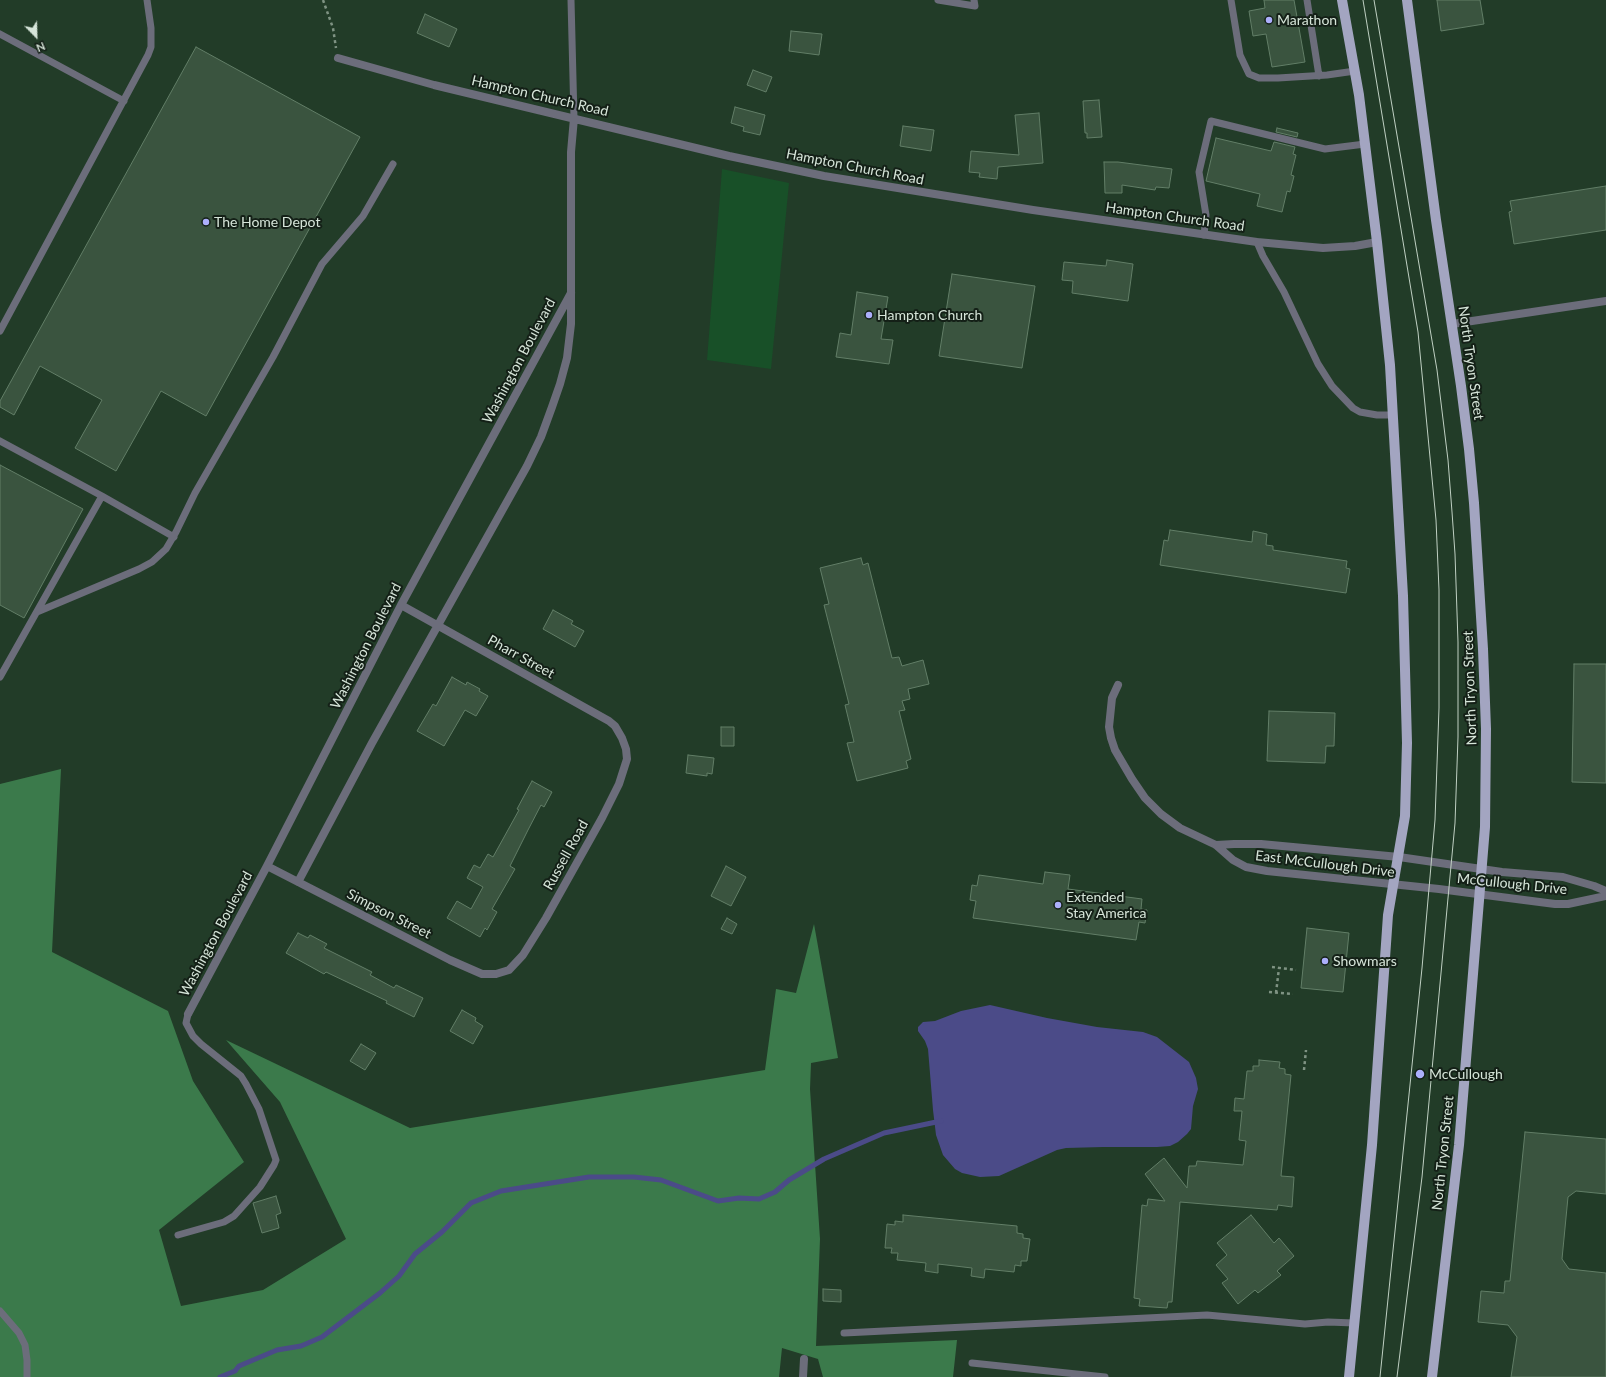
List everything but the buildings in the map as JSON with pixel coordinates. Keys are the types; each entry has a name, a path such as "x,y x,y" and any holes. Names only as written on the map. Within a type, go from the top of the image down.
{"main road":[{"path":"1342,0 1355,71 1365,144 1390,365 1403,596 1407,735 1405,816 1388,915 1372,1145 1349,1377"},
{"name":"North Tryon Street","path":"1407,0 1436,220 1469,449 1474,503 1483,649 1486,729 1485,827 1480,894 1459,1145 1432,1377"}],"street":[{"name":"Hampton Church Road","path":"338,58 434,84 729,156 824,176 928,194 1257,242 1323,248 1350,247 1377,242"},
{"name":"Washington Boulevard","path":"298,882 372,743 519,480 541,437 560,384 567,358 571,324 571,152 574,118"},
{"name":"Washington Boulevard","path":"188,1014 267,866 401,605 571,292"},
{"path":"1452,324 1606,301"},
{"name":"Pharr Street","path":"401,605 609,721 622,738"},
{"name":"East McCullough Drive","path":"1118,685 1112,698 1109,727 1115,750 1132,779 1146,798 1161,814 1180,828 1216,845 1233,860 1255,870 1439,889"},
{"name":"Russell Road","path":"502,973 514,966 523,955 546,918 602,818 619,784 626,765 626,749 622,738"},
{"name":"East McCullough Drive","path":"1216,845 1261,844 1399,857 1441,864"},
{"name":"McCullough Drive","path":"1441,864 1562,877 1606,891"},
{"name":"Simpson Street","path":"267,866 468,968 482,974 490,975 502,973"},
{"name":"McCullough Drive","path":"1439,889 1555,904 1568,904 1606,896"},
{"path":"803,1377 804,1359"}],"lane":[{"path":"0,331 148,55 151,46 151,28 147,0"},
{"path":"571,0 574,118"},
{"path":"938,0 975,6 974,0"},
{"path":"1231,0 1240,55 1249,74 1259,78 1319,76 1355,71"},
{"path":"1307,0 1319,76"},
{"path":"0,34 124,101"},
{"path":"1204,235 1206,215 1199,172 1211,122 1325,149 1365,144"},
{"path":"36,612 146,565 160,556 174,537 195,493 272,357 322,264 363,216 393,164"},
{"path":"1257,242 1263,256 1284,292 1318,364 1332,386 1353,408 1360,412 1376,416 1393,415"},
{"path":"0,441 174,537"},
{"path":"0,677 102,496"},
{"path":"178,1235 224,1222 234,1216 260,1187 276,1160 259,1109 246,1084 241,1076 193,1036 186,1023 188,1014"},
{"path":"0,1311 19,1333 24,1345 27,1360 27,1377"},
{"path":"844,1333 1207,1315 1305,1324 1328,1322 1354,1324"},
{"path":"972,1363 1105,1377"}],"path":[{"path":"323,0 333,28 338,58"},
{"path":"1272,968 1296,970"},
{"path":"1276,993 1279,968"},
{"path":"1269,992 1293,994"},
{"path":"1304,1070 1306,1050"}],"green space":[{"path":"722,169 789,183 771,369 707,360"},
{"path":"61,769 52,952 168,1011 193,1081 244,1162 159,1230 181,1306 263,1290 346,1239 280,1102 226,1040 410,1128 765,1070 776,989 796,993 814,924 838,1058 811,1063 810,1089 820,1239 816,1346 957,1340 953,1377 823,1377 818,1359 782,1348 779,1377 0,1377 0,784"}],"shaded area":[{"path":"990,1005 1047,1018 1097,1027 1143,1032 1157,1037 1189,1062 1196,1078 1198,1089 1193,1106 1191,1129 1178,1142 1170,1146 1066,1148 1057,1150 999,1176 980,1177 962,1173 955,1169 943,1155 936,1135 928,1049 925,1041 918,1031 918,1027 923,1022 935,1021 961,1011"}],"waterway":[{"path":"220,1377 235,1371 239,1366 277,1350 301,1346 322,1337 380,1293 399,1276 415,1254 442,1232 471,1203 501,1191 589,1177 634,1177 661,1180 718,1201 739,1198 759,1199 775,1192 789,1180 824,1159 884,1133 941,1121"}],"tram line":[{"path":"1363,0 1418,332 1436,520 1439,590 1439,708 1435,820 1422,968 1380,1377"},
{"path":"1374,0 1437,370 1448,460 1455,554 1458,642 1458,737 1455,823 1422,1177 1397,1377"}],"place":[{"name":"Marathon","path":"1269,20"},
{"name":"The Home Depot","path":"206,222"},
{"name":"Hampton Church","path":"869,315"},
{"name":"Extended Stay America","path":"1058,905"},
{"name":"Showmars","path":"1325,961"},
{"name":"McCullough","path":"1420,1074"}]}
